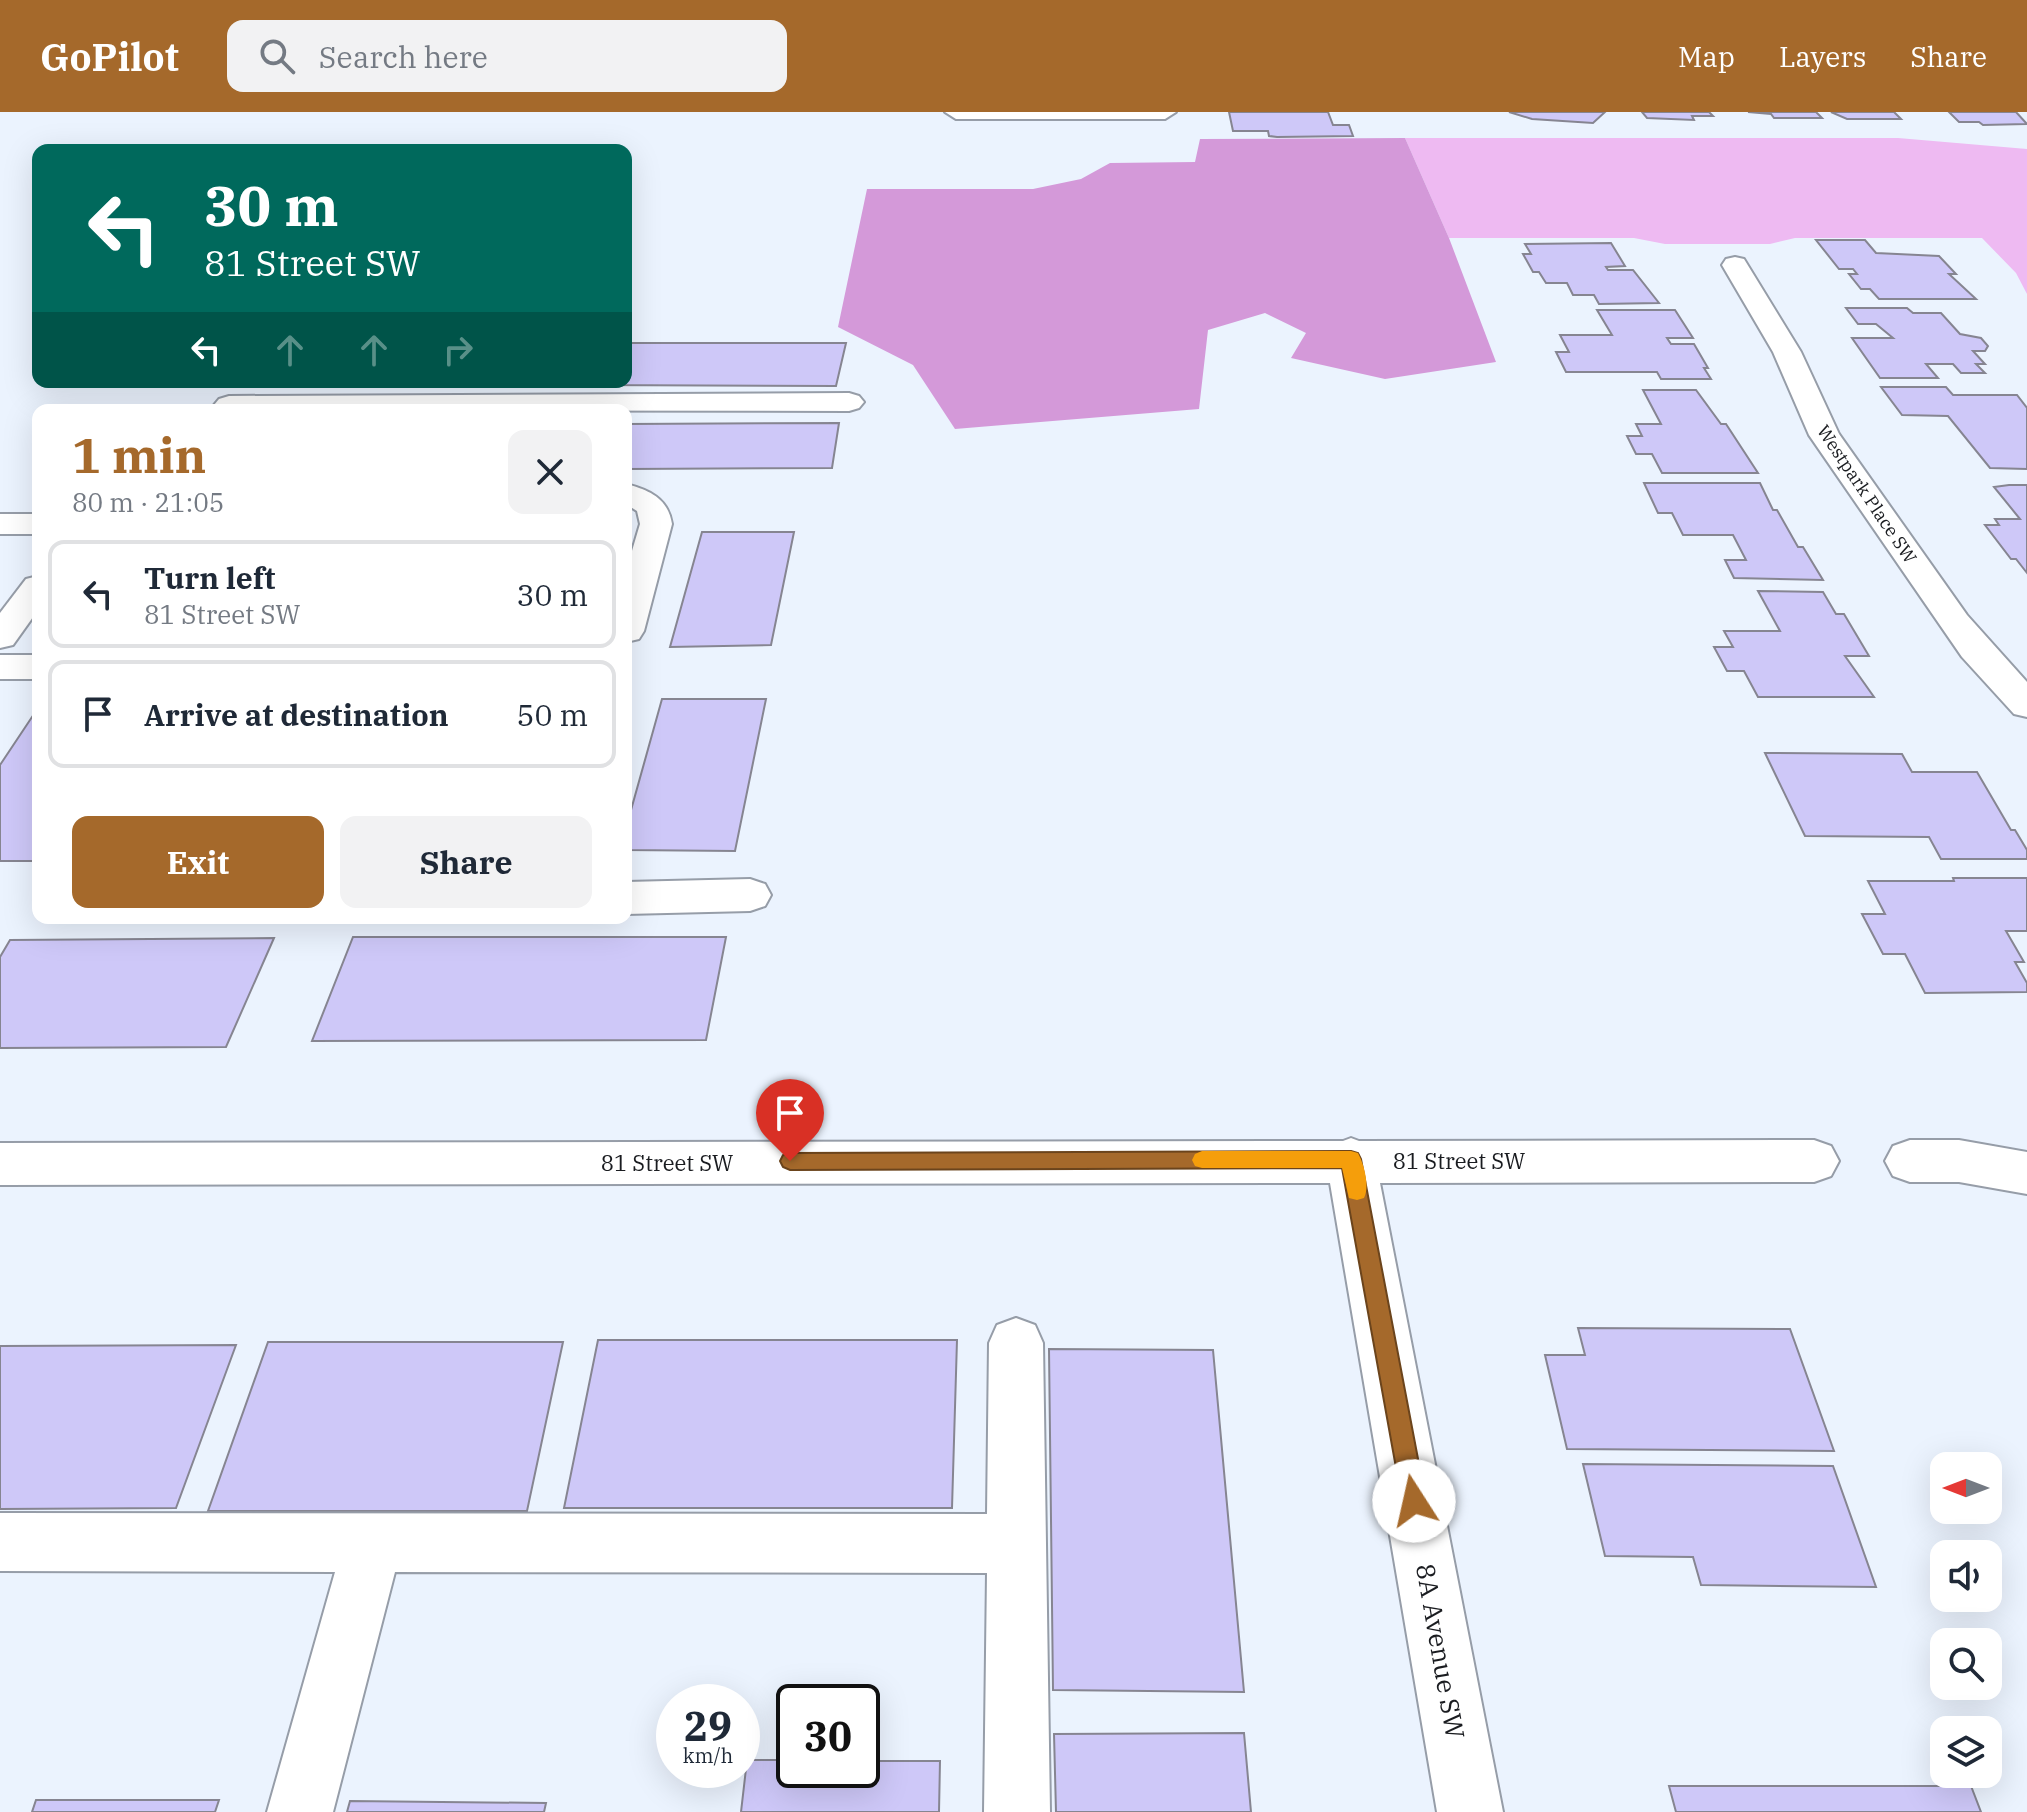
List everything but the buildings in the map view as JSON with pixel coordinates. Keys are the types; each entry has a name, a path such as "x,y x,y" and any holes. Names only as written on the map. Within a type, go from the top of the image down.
{"street":[{"path":"956,112 1165,112"},
{"name":"Westpark Place SW","path":"1735,265 1787,352 1824,435 1955,623 2027,705"},
{"path":"632,405 849,402"},
{"path":"632,496 647,502 655,513 656,524 632,610"},
{"path":"0,524 32,524"},
{"path":"0,637 32,594"},
{"path":"0,667 32,667"},
{"path":"632,898 750,895"},
{"path":"1959,1161 2027,1145"},
{"name":"81 Street SW","path":"0,1164 1351,1159 1814,1161"},
{"name":"8A Avenue SW","path":"1351,1159 1470,1812"},
{"path":"1910,1161 1959,1161 2027,1173"},
{"path":"1016,1343 1017,1812"},
{"path":"0,1542 1016,1544"},
{"path":"300,1812 373,1543"}],"shaded area":[{"path":"1405,138 1898,138 2027,149 2027,294 2016,273 1982,238 1795,238 1770,244 1665,244 1634,238 1449,238"},
{"path":"1405,138 1449,238 1496,362 1385,379 1291,358 1306,333 1265,313 1208,330 1199,409 955,429 913,365 838,327 867,189 1033,189 1081,179 1110,163 1195,162 1200,139"}],"slow traffic":[{"path":"1202,1160 1351,1159 1357,1191"}],"route":[{"path":"790,1161 1351,1159 1414,1501"}]}
